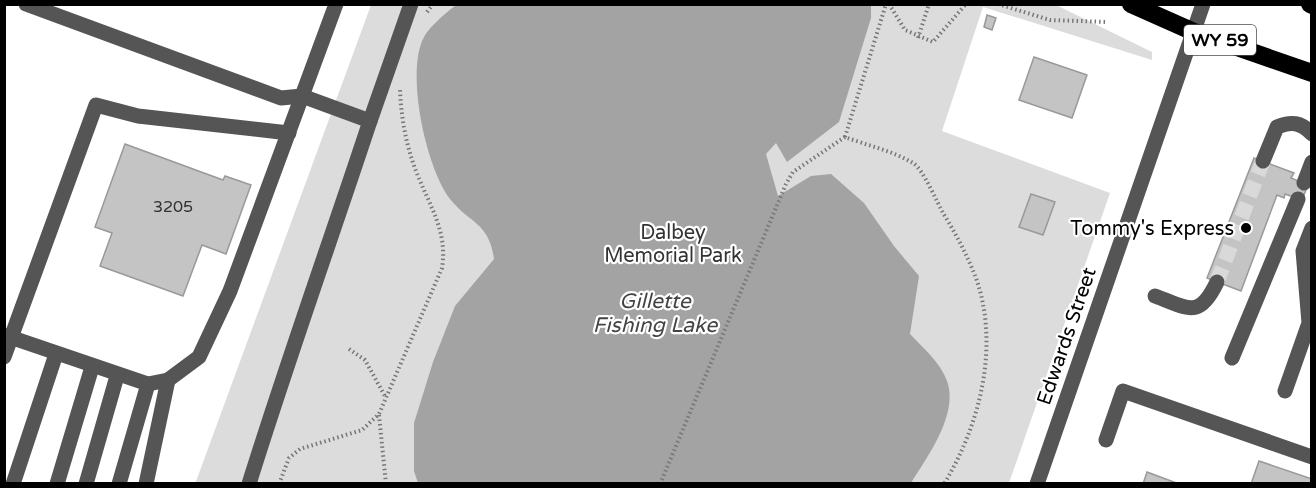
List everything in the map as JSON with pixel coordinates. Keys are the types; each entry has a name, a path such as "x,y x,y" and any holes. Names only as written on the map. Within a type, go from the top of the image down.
{"highway":[{"name":"WY 59","path":"1131,4 1194,32 1311,73"}],"street":[{"path":"26,4 281,98 302,96 370,121"},
{"path":"8,336 117,376 148,384 168,380 199,357 230,291 336,4"},
{"path":"249,483 291,350 337,224 411,4"},
{"name":"Edwards Street","path":"1037,483 1203,4"},
{"path":"4,357 8,336 96,105 138,116 289,133"},
{"path":"1263,161 1277,127 1290,122 1305,126 1311,134"},
{"path":"1304,183 1311,162"},
{"path":"1232,358 1298,199"},
{"path":"1285,391 1310,321 1303,252 1311,228"},
{"path":"1155,296 1189,308 1201,307 1209,300 1217,282"},
{"path":"13,483 56,354"},
{"path":"57,483 92,367"},
{"path":"86,483 117,376"},
{"path":"146,483 168,380"},
{"path":"119,483 148,384"},
{"path":"1106,440 1123,392 1311,457"}],"path":[{"path":"419,20 433,4"},
{"path":"887,4 905,30 918,38 933,42 966,4"},
{"path":"660,483 786,184 793,172 845,137 887,4"},
{"path":"918,38 929,4"},
{"path":"998,4 1050,20 1108,22"},
{"path":"279,483 289,458 300,449 362,430 379,414 442,268 445,250 440,227 415,169 406,139 401,113 400,81"},
{"path":"845,137 915,164 964,249 977,281 984,324 986,357 970,431 959,459 944,483"},
{"path":"349,349 365,360 387,398"},
{"path":"379,414 386,483"}],"green space":[{"name":"Dalbey Memorial Park","path":"371,5 1056,5 1152,52 1152,60 983,7 942,131 1110,193 1009,483 195,484"}],"water":[{"name":"Gillette Fishing Lake","path":"456,5 871,5 871,18 839,122 787,162 776,143 766,154 778,196 811,176 831,174 864,203 894,246 919,276 910,334 941,368 950,394 949,407 940,435 911,483 418,483 414,471 414,423 433,362 455,306 494,259 488,238 483,230 457,207 441,185 426,143 421,119 417,73 419,53 427,33"}],"building":[{"path":"987,15 996,18 992,30 984,27"},
{"path":"1034,57 1087,75 1072,118 1019,100"},
{"path":"125,144 223,180 225,176 251,185 226,254 202,245 183,296 100,266 112,233 95,227"},
{"name":"Tommy's Express","path":"1254,158 1294,173 1291,178 1308,185 1302,200 1285,194 1284,198 1277,195 1241,291 1207,278"},
{"path":"1031,194 1055,202 1043,235 1019,227"},
{"path":"1259,461 1312,479 1312,484 1251,484"},
{"path":"1147,472 1179,484 1143,484"}],"tunnel":[{"path":"1217,282 1263,161"}],"place":[{"name":"Tommy's Express","path":"1246,228"}]}
